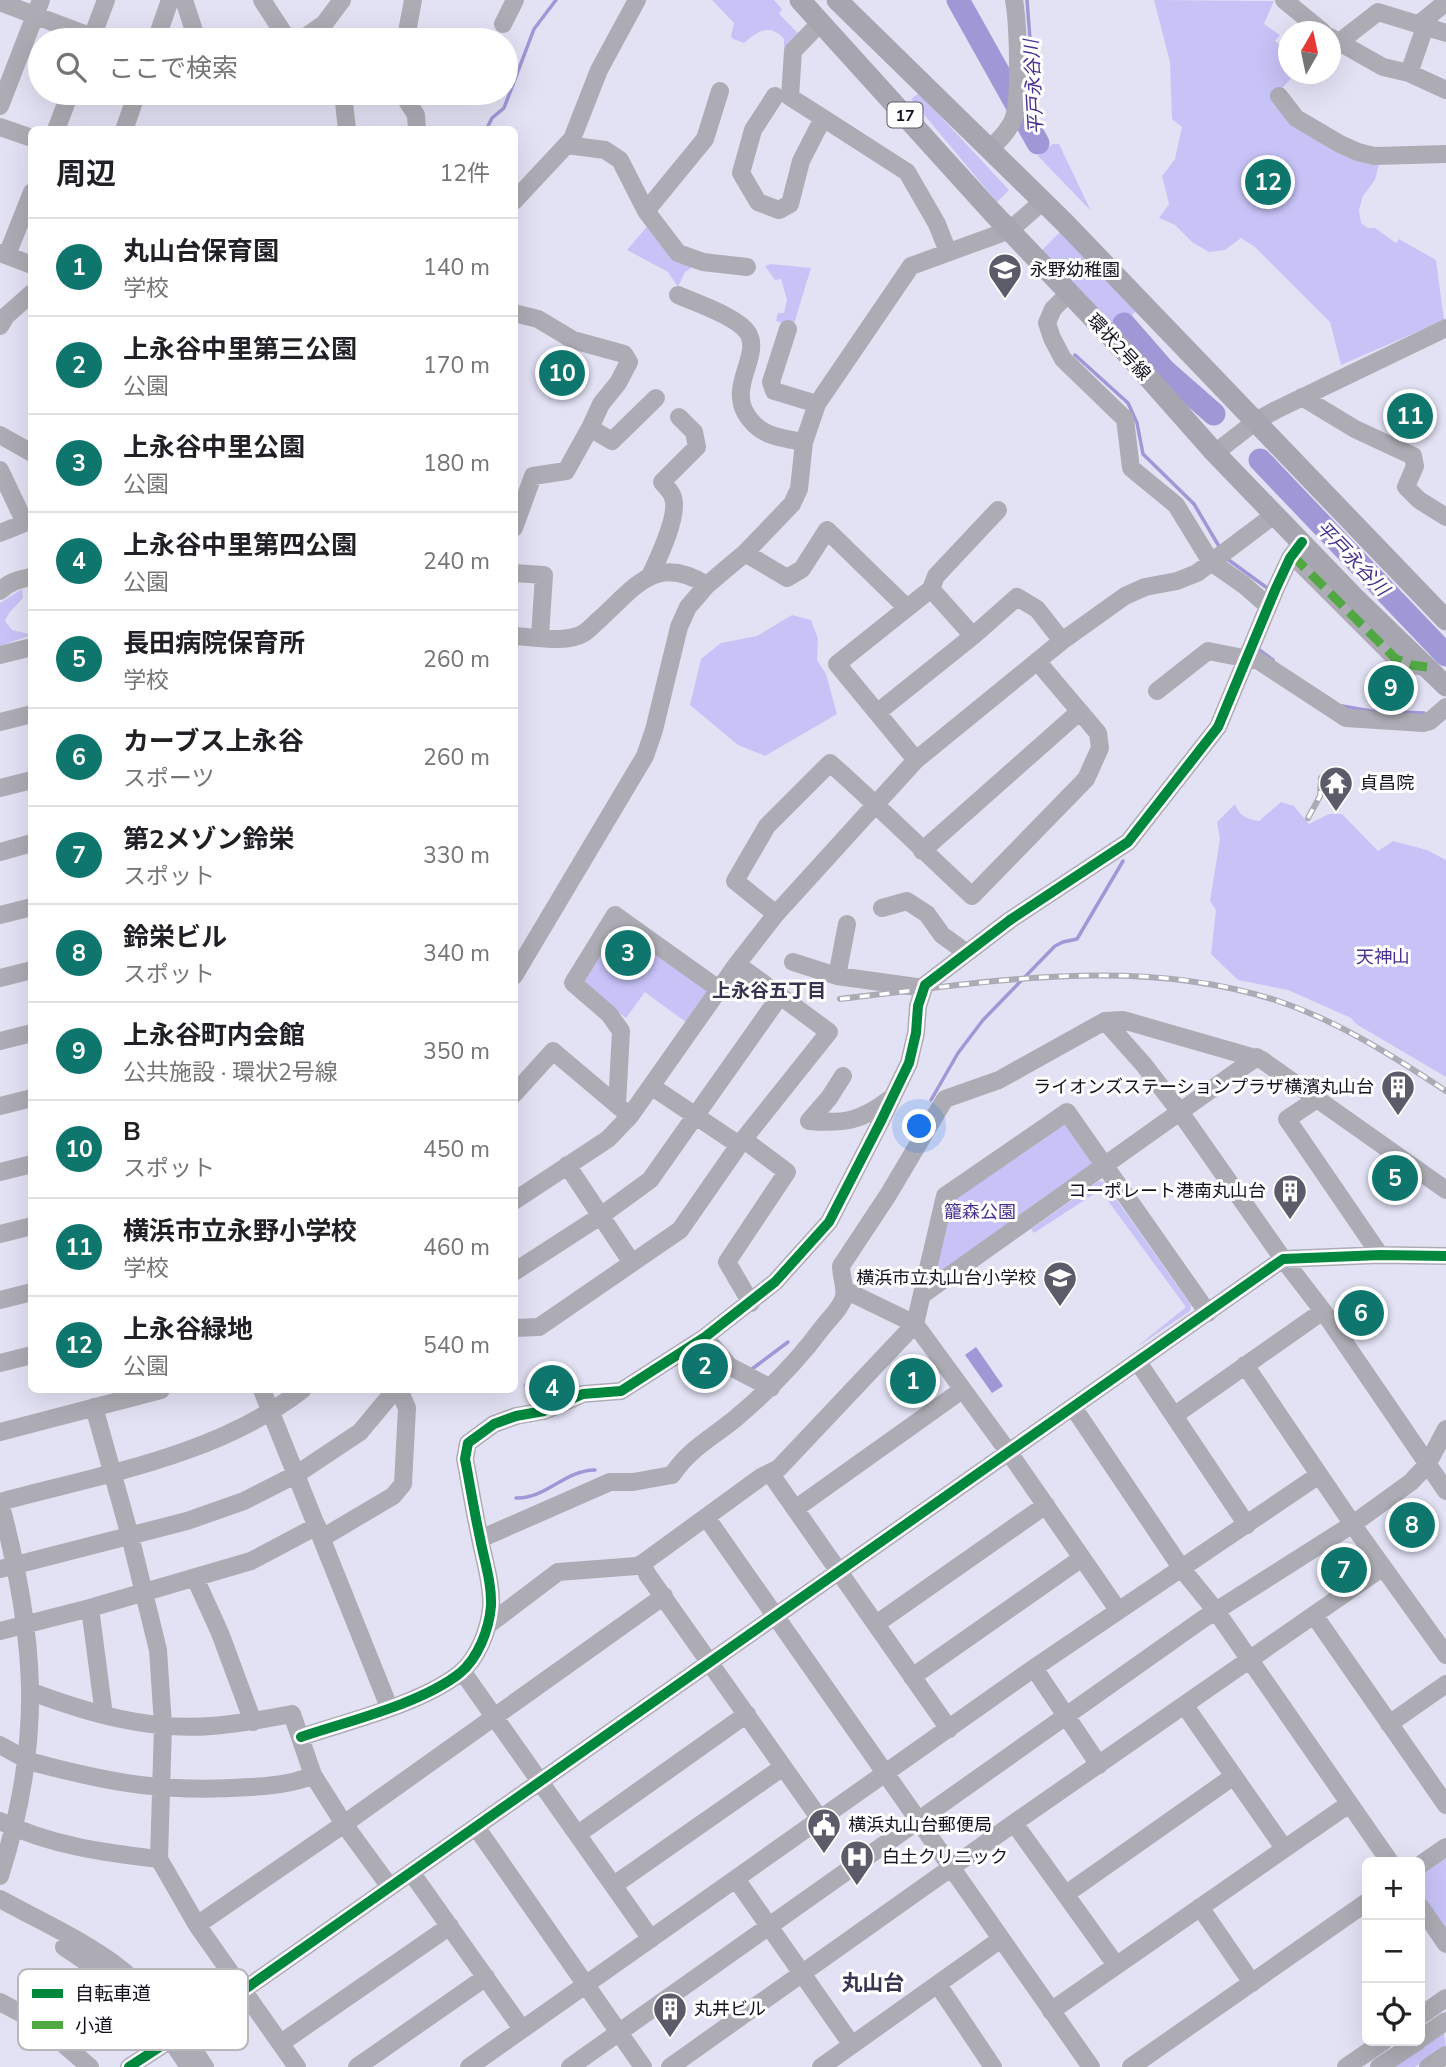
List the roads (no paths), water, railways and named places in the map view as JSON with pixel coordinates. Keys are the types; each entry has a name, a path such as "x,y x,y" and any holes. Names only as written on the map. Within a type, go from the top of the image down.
{"main road":[{"name":"環状2号線","path":"800,0 1274,515 1297,549 1355,598 1446,686"},
{"name":"17","path":"844,2 1256,421 1446,621"}],"street":[{"path":"97,28 106,0"},
{"path":"160,28 170,0"},
{"path":"184,0 193,28"},
{"path":"262,0 280,28"},
{"path":"320,28 342,0"},
{"path":"408,28 412,0"},
{"path":"503,24 515,0"},
{"path":"518,197 572,139 599,70 637,0"},
{"path":"989,150 1005,133 1014,117 1017,16 1014,0"},
{"path":"1284,0 1310,21"},
{"path":"1301,13 1314,0"},
{"path":"0,2 38,8 74,28"},
{"path":"1409,73 1421,26 1446,2"},
{"path":"0,106 6,70 38,8"},
{"path":"1341,35 1377,12 1446,33"},
{"path":"821,22 793,51 790,96 907,172 937,224 948,252"},
{"path":"1341,44 1383,67 1409,73 1446,90"},
{"path":"646,211 705,139 720,92"},
{"path":"775,96 753,130 741,173 758,202 779,211 790,204 801,161 823,118"},
{"path":"1279,96 1296,118 1358,152 1374,156 1446,154"},
{"path":"58,126 65,105"},
{"path":"126,126 133,105"},
{"path":"344,105 346,126"},
{"path":"410,105 419,126"},
{"path":"0,127 28,137"},
{"path":"567,145 605,150 620,160 646,211 678,253 703,262 747,267"},
{"path":"28,201 3,254 28,263"},
{"path":"518,969 645,755 654,730 679,627 688,607 706,585 745,553 792,504 799,489 804,442 817,404 911,266 1010,230 1042,202"},
{"path":"1069,293 1053,309 1047,323 1052,338 1063,359 1125,419 1131,468 1177,505 1217,557 1244,585 1272,598"},
{"path":"678,295 739,323 747,331 751,338 750,355 739,402 751,423 765,434 804,442"},
{"path":"2,319 28,296"},
{"path":"518,314 538,319 573,340 624,354 629,362 618,383 601,404 566,471 533,476 518,516"},
{"path":"1215,453 1256,421 1446,328"},
{"path":"788,329 771,382 774,391 817,404"},
{"path":"1301,397 1355,429 1413,456 1415,466 1406,487 1419,500 1446,517"},
{"path":"590,428 612,441 656,398"},
{"path":"650,576 675,507 673,496 662,482 697,447 694,432 679,417"},
{"path":"0,435 28,451"},
{"path":"0,470 25,523 0,533"},
{"path":"916,760 837,664 931,589 936,576 998,510"},
{"path":"518,1198 608,1139 623,1111 651,1086 737,964 776,914 916,760 1062,641 1125,596 1145,587 1177,581 1197,573 1274,515"},
{"path":"745,553 786,578 802,569 827,530 907,608"},
{"path":"301,1737 389,1707 440,1686 462,1671 479,1648 488,1625 491,1605 490,1583 465,1459 468,1443 494,1424 516,1416 544,1411 583,1394 621,1391 705,1337 775,1283 829,1222 893,1097 909,1063 918,1006 924,988 1010,920 1128,842 1218,727 1272,598 1297,549"},
{"path":"518,573 544,575 540,637"},
{"path":"518,636 569,638 584,633 642,580 650,576 685,573 706,585"},
{"path":"0,591 19,579 28,578"},
{"path":"931,589 973,636"},
{"path":"878,712 1017,597 1037,609 1062,641"},
{"path":"0,655 28,648"},
{"path":"1157,691 1208,651 1259,661 1346,718 1423,723 1430,721 1446,707"},
{"path":"776,914 735,881 767,826 830,763 972,896 1086,779 1100,748 1098,733 1037,661"},
{"path":"922,851 1079,712"},
{"path":"0,722 28,715"},
{"path":"0,788 28,781"},
{"path":"0,852 28,845"},
{"path":"882,908 907,901 928,914 942,935 967,953"},
{"path":"0,915 28,908"},
{"path":"623,1111 621,1031 609,1014 573,983 615,915 720,990"},
{"path":"837,976 847,924"},
{"path":"793,962 837,976 924,988"},
{"path":"518,1328 539,1327 680,1230 741,1142 829,1032 737,964"},
{"path":"0,978 28,971"},
{"path":"518,1269 650,1180 780,996"},
{"path":"480,1539 610,1482 633,1482 671,1475 684,1457 733,1421 771,1388 811,1343 843,1301 845,1290 841,1279 841,1266 888,1195 944,1099 999,1080 1105,1021 1123,1020 1257,1057 1446,1190"},
{"path":"1105,1021 1144,1065 1180,1112 1283,1259 1323,1311 1446,1491"},
{"path":"0,1041 28,1033"},
{"path":"518,1090 553,1051 623,1111"},
{"path":"922,1295 1257,1057"},
{"path":"843,1076 830,1098 809,1121 837,1124 858,1119 874,1112 893,1097"},
{"path":"651,1086 696,1117 788,1172 727,1262 751,1303"},
{"path":"0,1106 28,1099"},
{"path":"1317,1099 1287,1119 1380,1255"},
{"path":"488,1625 558,1572 637,1566 643,1563 779,1468 915,1324 945,1196 1067,1112 1208,1313"},
{"path":"0,1172 28,1165"},
{"path":"567,1165 632,1263"},
{"path":"0,1234 28,1227"},
{"path":"248,1987 1283,1259 1380,1255 1446,1256"},
{"path":"845,1290 915,1324 1118,1609"},
{"path":"0,1300 28,1293"},
{"path":"1175,1415 1323,1311"},
{"path":"705,1337 729,1366 771,1388"},
{"path":"0,1363 28,1356"},
{"path":"1138,1362 1247,1525"},
{"path":"1245,1365 1446,1656"},
{"path":"795,1509 962,1390"},
{"path":"0,1432 149,1393"},
{"path":"263,1393 389,1707"},
{"path":"0,1876 8,1825 27,1760 32,1692 26,1623 8,1567 0,1502 195,1449 271,1412 298,1393"},
{"path":"8,1567 187,1521 244,1501 297,1474 360,1432 394,1393"},
{"path":"0,1630 90,1608 251,1561 320,1532 393,1496 403,1484 407,1408 399,1393"},
{"path":"94,1407 158,1650 163,1726 159,1859 197,1925 228,1969"},
{"path":"1073,1407 1182,1569 1216,1611 1386,1857"},
{"path":"570,2067 917,1819 1216,1611 1353,1524 1411,1482 1427,1465 1446,1429"},
{"path":"770,1473 949,1728"},
{"path":"469,2067 1118,1609 1182,1569 1319,1475"},
{"path":"876,1624 1046,1505"},
{"path":"706,1517 1091,2067"},
{"path":"912,1677 1082,1558"},
{"path":"643,1563 648,1574 820,1819"},
{"path":"670,2067 1383,1567"},
{"path":"195,1578 220,1633 253,1722"},
{"path":"197,1925 664,1596"},
{"path":"90,1608 104,1715"},
{"path":"1314,1615 1446,1805"},
{"path":"1034,1668 1099,1765"},
{"path":"462,1671 651,1939"},
{"path":"1389,1724 1446,1684"},
{"path":"32,1692 69,1706 163,1726 209,1727 292,1714 313,1775 344,1824 390,1887"},
{"path":"1185,1706 1284,1848"},
{"path":"578,1834 747,1714"},
{"path":"0,1745 27,1760 97,1779 160,1789 205,1790 262,1786 304,1780 313,1775"},
{"path":"614,1885 783,1767"},
{"path":"1066,1894 1234,1776"},
{"path":"1051,2011 1349,1804"},
{"path":"1014,1824 1116,1965"},
{"path":"8,1825 68,1844 159,1859"},
{"path":"476,1827 643,2067"},
{"path":"1425,1862 1446,1847"},
{"path":"411,1872 522,2029"},
{"path":"736,1879 852,2045"},
{"path":"0,1899 71,1937 121,1969"},
{"path":"1132,2067 1362,1906"},
{"path":"1200,1907 1252,1983"},
{"path":"0,1911 43,1934 96,1969"},
{"path":"1425,1913 1446,1944"},
{"path":"281,2043 450,1926"},
{"path":"821,2067 1001,1939"},
{"path":"357,2067 486,1977"},
{"path":"938,1985 984,2064"},
{"path":"248,1998 297,2067"},
{"path":"1425,2013 1446,1998"},
{"path":"0,2002 18,2012"},
{"path":"1425,2036 1446,2021"},
{"path":"1346,2067 1377,2046"},
{"path":"1379,2067 1410,2046"},
{"path":"70,2050 90,2067"},
{"path":"129,2067 155,2050"},
{"path":"182,2050 189,2067"},
{"path":"190,2050 205,2067"},
{"path":"1428,2067 1446,2055"}],"waterway":[{"path":"518,71 534,29 556,0"},
{"name":"平戸永谷川","path":"958,0 1038,143"},
{"name":"平戸永谷川","path":"1027,0 1038,143"},
{"path":"488,126 505,105"},
{"name":"平戸永谷川","path":"1124,324 1165,371 1214,414"},
{"path":"1075,355 1128,403 1137,423 1143,454 1194,504 1220,548"},
{"name":"平戸永谷川","path":"1260,460 1446,655"},
{"path":"1226,558 1270,590"},
{"path":"1259,647 1258,649 1273,660"},
{"path":"1342,706 1371,711 1424,713"},
{"path":"931,1100 958,1053 983,1020 1055,946 1077,939 1123,861"},
{"path":"752,1369 788,1342"},
{"path":"516,1498 537,1494 574,1475 595,1470"}],"railway":[{"path":"1308,818 1320,796 1321,778"},
{"path":"840,999 1060,976 1115,975 1224,987 1278,1001 1344,1029 1446,1091"}],"place":[{"name":"上永谷緑地","path":"1268,182"},
{"name":"永野幼稚園","path":"1005,300"},
{"name":"B","path":"562,373"},
{"name":"横浜市立永野小学校","path":"1410,416"},
{"name":"上永谷町内会館","path":"1391,688"},
{"name":"貞昌院","path":"1336,813"},
{"name":"上永谷中里公園","path":"628,953"},
{"name":"ライオンズステーションプラザ横濱丸山台","path":"1398,1117"},
{"name":"長田病院保育所","path":"1395,1178"},
{"name":"コーポレート港南丸山台","path":"1290,1221"},
{"name":"横浜市立丸山台小学校","path":"1060,1308"},
{"name":"カーブス上永谷","path":"1361,1313"},
{"name":"上永谷中里第三公園","path":"705,1366"},
{"name":"丸山台保育園","path":"913,1381"},
{"name":"上永谷中里第四公園","path":"552,1388"},
{"name":"鈴栄ビル","path":"1412,1525"},
{"name":"第2メゾン鈴栄","path":"1344,1570"},
{"name":"横浜丸山台郵便局","path":"824,1855"},
{"name":"白土クリニック","path":"857,1887"},
{"name":"丸井ビル","path":"670,2039"}],"district":[{"name":"上永谷五丁目","path":"769,990"},
{"name":"丸山台","path":"873,1983"}],"park label":[{"name":"天神山","path":"1383,957"},
{"name":"籠森公園","path":"980,1212"}]}
